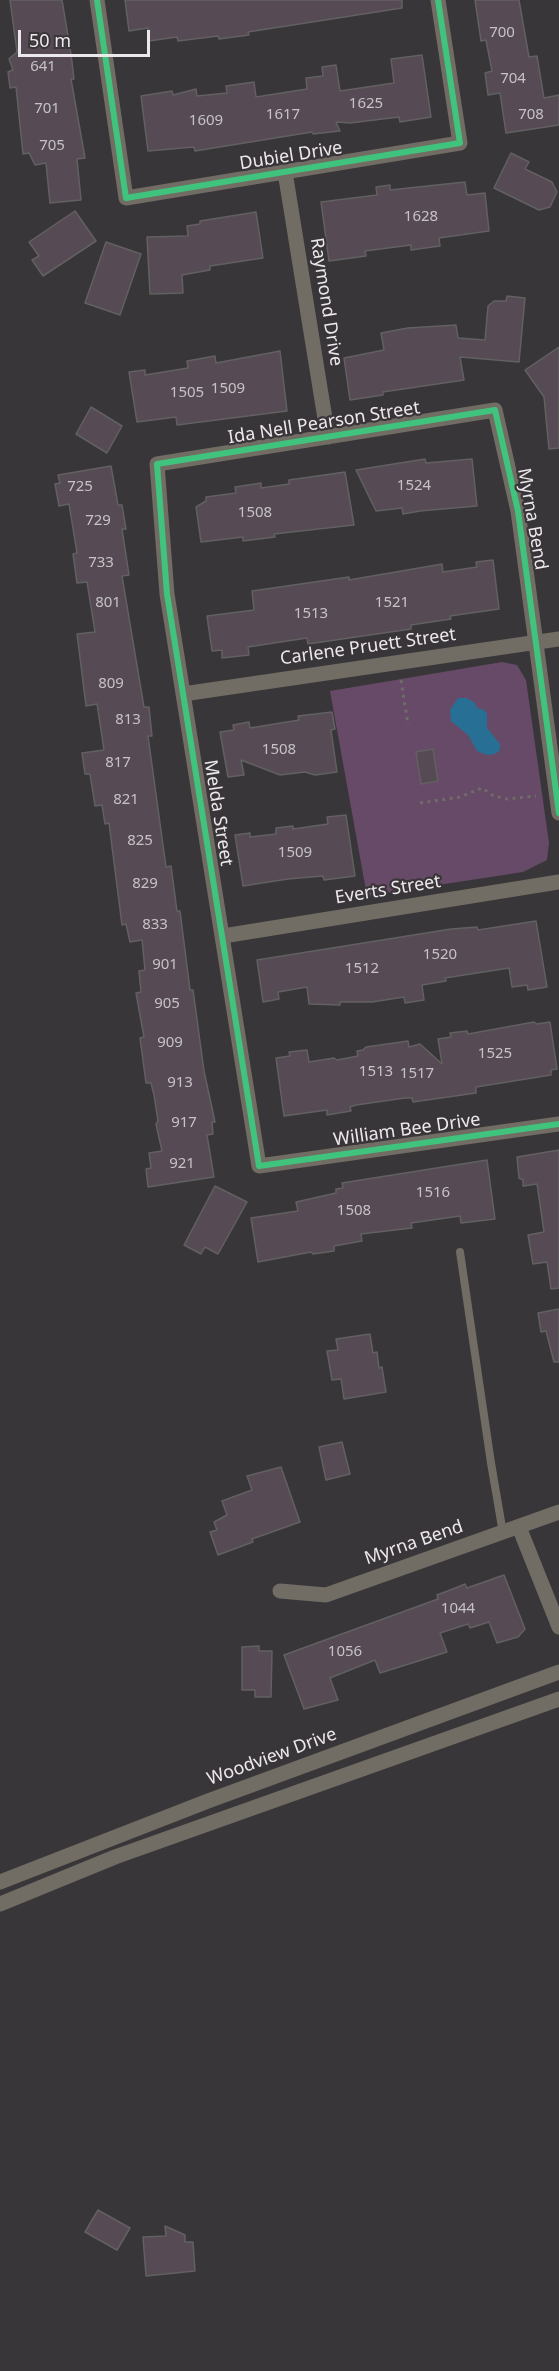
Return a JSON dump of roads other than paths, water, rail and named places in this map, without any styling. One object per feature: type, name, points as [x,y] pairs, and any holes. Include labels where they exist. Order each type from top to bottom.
[{"type":"street","name":"Dubiel Drive","points":[[97,0],[126,198],[460,143],[438,0]]},
{"type":"street","name":"Raymond Drive","points":[[285,172],[328,437]]},
{"type":"street","name":"Ida Nell Pearson Street","points":[[157,464],[495,410]]},
{"type":"street","name":"Myrna Bend","points":[[495,410],[518,511],[559,813]]},
{"type":"street","name":"Melda Street","points":[[157,464],[167,594],[259,1166]]},
{"type":"street","name":"Carlene Pruett Street","points":[[183,694],[559,639]]},
{"type":"street","name":"Everts Street","points":[[223,936],[559,882]]},
{"type":"street","name":"William Bee Drive","points":[[259,1166],[559,1124]]},
{"type":"street","name":"Myrna Bend","points":[[280,1591],[326,1595],[559,1512]]},
{"type":"street","points":[[519,1527],[559,1627]]},
{"type":"street","name":"Woodview Drive","points":[[0,1882],[208,1801],[559,1672]]},
{"type":"street","points":[[0,1904],[115,1857],[559,1699]]},
{"type":"lane","points":[[460,1252],[490,1463],[503,1533]]},
{"type":"lane","points":[[208,1801],[213,1822]]},
{"type":"water","points":[[458,698],[467,698],[487,714],[487,728],[500,744],[500,750],[495,754],[487,755],[477,751],[468,735],[451,721],[450,710]]}]
